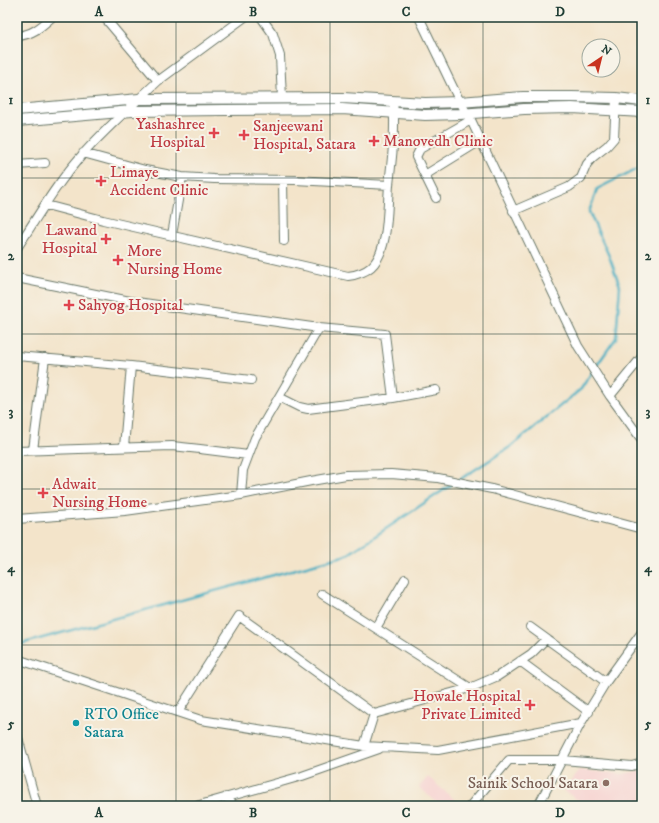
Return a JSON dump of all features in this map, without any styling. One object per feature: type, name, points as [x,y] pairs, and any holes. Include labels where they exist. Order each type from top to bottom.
[{"type":"street","points":[[17,36],[31,33],[40,28],[52,17]]},
{"type":"street","points":[[104,17],[158,81]]},
{"type":"street","points":[[17,248],[61,181],[83,153],[158,81],[245,17]]},
{"type":"street","points":[[262,17],[273,34],[280,56],[282,98]]},
{"type":"street","points":[[419,17],[460,102],[469,117],[578,346],[610,396],[642,440]]},
{"type":"street","points":[[17,110],[139,99],[343,98],[425,103],[523,97],[572,96],[642,101]]},
{"type":"street","points":[[225,98],[225,110]]},
{"type":"street","points":[[513,211],[569,187],[581,178],[587,164],[614,138],[616,98]]},
{"type":"street","points":[[46,204],[103,220],[282,262],[348,276],[359,274],[371,267],[380,254],[385,236],[393,146],[393,101]]},
{"type":"street","points":[[17,121],[124,112],[225,110],[342,109],[469,117],[540,108],[572,108],[642,112]]},
{"type":"street","points":[[436,198],[417,160],[417,153],[420,149],[469,117]]},
{"type":"street","points":[[425,174],[480,140]]},
{"type":"street","points":[[83,153],[145,170],[182,177],[283,180],[389,186]]},
{"type":"street","points":[[17,165],[46,163]]},
{"type":"street","points":[[172,236],[182,177]]},
{"type":"street","points":[[283,180],[284,241]]},
{"type":"street","points":[[17,278],[130,301],[320,328],[385,334],[393,398]]},
{"type":"street","points":[[241,495],[243,470],[255,438],[320,328]]},
{"type":"street","points":[[17,356],[131,366],[251,380]]},
{"type":"street","points":[[610,396],[642,357]]},
{"type":"street","points":[[33,450],[45,358]]},
{"type":"street","points":[[124,447],[131,366]]},
{"type":"street","points":[[279,397],[299,407],[308,409],[393,398],[436,390]]},
{"type":"street","points":[[17,451],[172,446],[248,456]]},
{"type":"street","points":[[17,519],[125,511],[241,495],[346,475],[391,474],[438,478],[492,489],[642,528]]},
{"type":"street","points":[[376,628],[405,579]]},
{"type":"street","points":[[322,594],[470,688]]},
{"type":"street","points":[[178,712],[239,616],[374,714]]},
{"type":"street","points":[[530,627],[606,682]]},
{"type":"street","points":[[538,806],[581,723],[606,682],[642,632]]},
{"type":"street","points":[[374,714],[470,688],[498,676],[531,654],[546,638]]},
{"type":"street","points":[[17,659],[201,720],[364,746],[438,750],[581,723]]},
{"type":"street","points":[[520,661],[589,712]]},
{"type":"street","points":[[364,746],[374,714]]},
{"type":"street","points":[[17,734],[37,806]]},
{"type":"street","points":[[196,806],[302,776],[383,747]]},
{"type":"street","points":[[470,806],[508,760],[563,760],[632,766],[642,763]]},
{"type":"street","points":[[226,797],[234,806]]},
{"type":"shaded area","name":"Sainik School Satara","points":[[579,770],[623,774],[642,770],[642,806],[587,806],[564,791]]},
{"type":"shaded area","points":[[428,777],[461,805],[441,806],[419,787]]},
{"type":"waterway","points":[[595,368],[616,338],[620,286],[609,256],[589,212],[597,189],[642,166]]},
{"type":"waterway","points":[[459,480],[510,447],[581,389],[592,372]]},
{"type":"waterway","points":[[17,645],[347,555],[454,483]]},
{"type":"place","name":"Yashashree Hospital","points":[[214,133]]},
{"type":"place","name":"Sanjeewani Hospital, Satara","points":[[244,135]]},
{"type":"place","name":"Manovedh Clinic","points":[[374,141]]},
{"type":"place","name":"Limaye Accident Clinic","points":[[101,181]]},
{"type":"place","name":"Lawand Hospital","points":[[106,239]]},
{"type":"place","name":"More Nursing Home","points":[[118,260]]},
{"type":"place","name":"Sahyog Hospital","points":[[69,305]]},
{"type":"place","name":"Adwait Nursing Home","points":[[43,493]]},
{"type":"place","name":"Howale Hospital Private Limited","points":[[530,705]]},
{"type":"place","name":"RTO Office Satara","points":[[76,723]]},
{"type":"place","name":"Sainik School Satara","points":[[606,783]]}]
